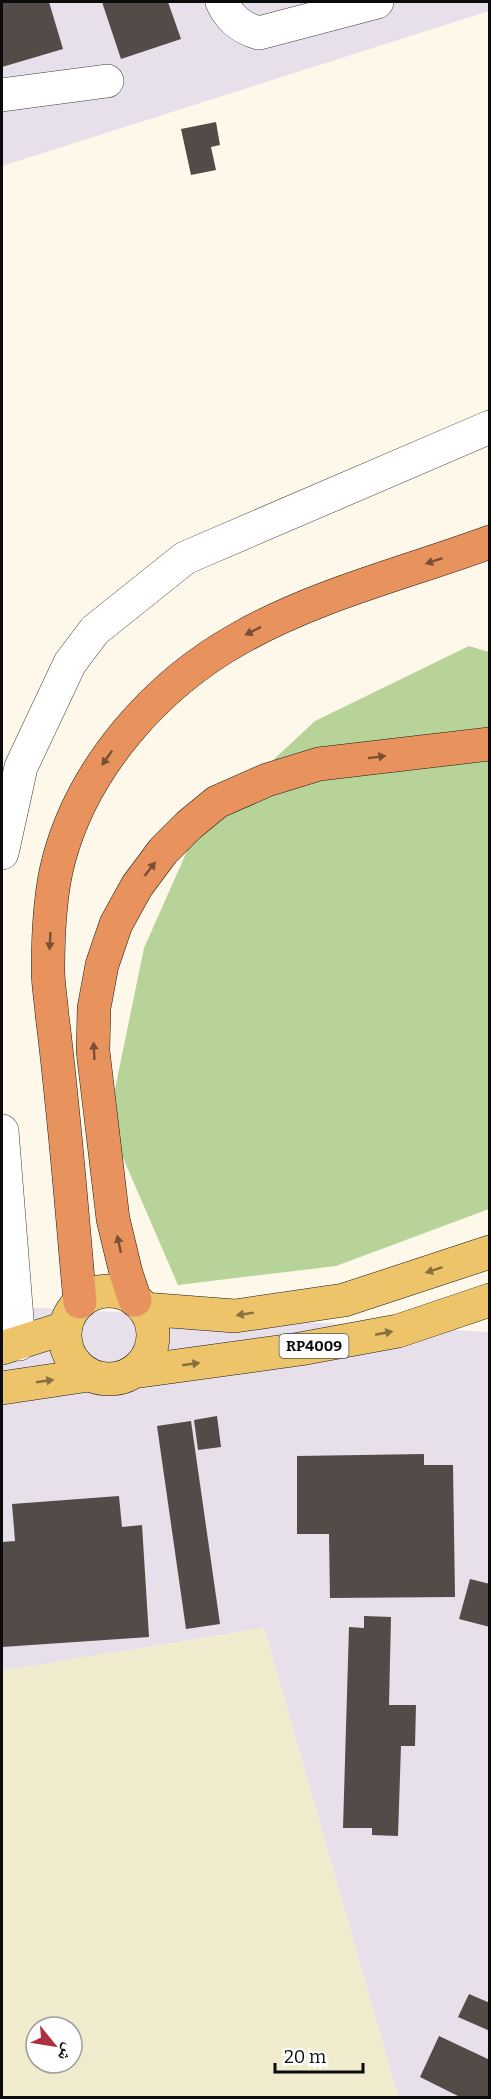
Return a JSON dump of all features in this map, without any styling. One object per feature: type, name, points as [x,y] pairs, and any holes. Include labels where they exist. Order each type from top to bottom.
[{"type":"highway","points":[[72,1315],[68,1163],[48,971],[51,909],[59,859],[80,805],[104,760],[136,720],[183,676],[238,638],[288,613],[340,592],[489,542]]},
{"type":"highway","points":[[140,1304],[126,1274],[113,1219],[93,1051],[94,1008],[102,965],[116,924],[137,886],[164,851],[189,825],[217,802],[267,780],[319,764],[489,744]]},
{"type":"main road","points":[[10,1346],[72,1315],[93,1294],[107,1291],[122,1293],[140,1304],[235,1316],[344,1299],[489,1252]]},
{"type":"main road","name":"RP4009","points":[[2,1388],[89,1375],[111,1380],[133,1372],[300,1349],[398,1331],[489,1300]]},
{"type":"main road","points":[[133,1372],[144,1362],[151,1350],[153,1336],[151,1322],[140,1304]]},
{"type":"main road","points":[[72,1315],[65,1342],[69,1356],[77,1367],[89,1375]]},
{"type":"lane","points":[[222,2],[227,12],[243,28],[259,33],[377,2]]},
{"type":"lane","points":[[2,95],[107,81]]},
{"type":"lane","points":[[2,853],[21,767],[70,663],[95,630],[185,558],[489,427]]},
{"type":"lane","points":[[2,1131],[10,1346]]},
{"type":"shaded area","points":[[2,2],[489,2],[489,11],[2,166]]},
{"type":"shaded area","points":[[2,1306],[489,1332],[489,2097],[398,2097],[264,1628],[2,1671]]},
{"type":"shaded area","points":[[264,1628],[398,2097],[2,2097],[2,1671]]},
{"type":"green space","points":[[469,646],[489,652],[489,1209],[336,1266],[178,1285],[108,1123],[144,948],[195,833],[315,721]]},
{"type":"building","points":[[2,2],[49,2],[63,49],[2,67]]},
{"type":"building","points":[[102,2],[168,2],[181,39],[121,59]]},
{"type":"building","points":[[216,122],[220,145],[211,147],[216,170],[191,175],[181,129]]},
{"type":"building","points":[[217,1416],[221,1447],[198,1450],[194,1420]]},
{"type":"building","points":[[191,1421],[220,1624],[186,1629],[157,1426]]},
{"type":"building","points":[[424,1454],[424,1465],[453,1465],[455,1597],[330,1598],[329,1534],[297,1534],[297,1456]]},
{"type":"building","points":[[119,1496],[122,1527],[142,1525],[149,1637],[2,1647],[2,1542],[15,1541],[12,1504]]},
{"type":"building","points":[[470,1579],[490,1584],[490,1627],[459,1619]]},
{"type":"building","points":[[364,1616],[391,1617],[389,1705],[416,1705],[415,1746],[401,1746],[398,1836],[372,1835],[372,1828],[343,1828],[349,1627],[364,1628]]},
{"type":"building","points":[[469,1994],[490,2003],[490,2031],[458,2017]]},
{"type":"building","points":[[439,2036],[490,2060],[490,2098],[462,2098],[420,2077]]}]
